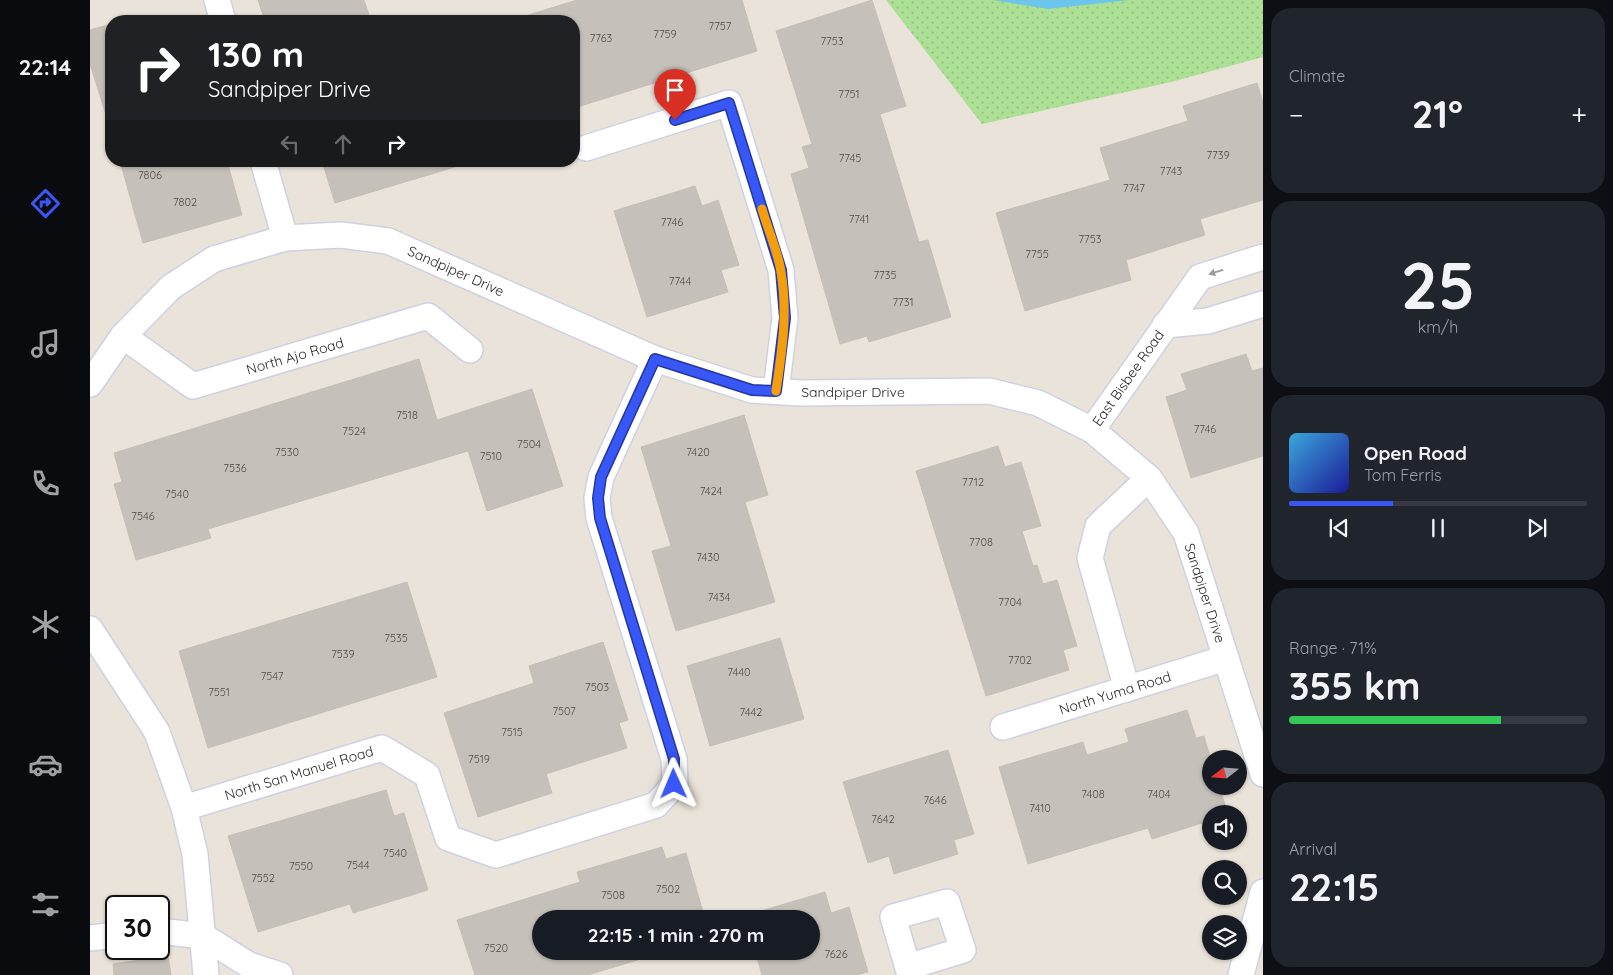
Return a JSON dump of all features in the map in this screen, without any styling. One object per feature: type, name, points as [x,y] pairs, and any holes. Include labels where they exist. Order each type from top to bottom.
[{"type":"street","points":[[217,0],[221,15]]},
{"type":"street","points":[[586,148],[729,103],[781,270],[785,318],[776,391]]},
{"type":"street","points":[[265,167],[285,238]]},
{"type":"street","name":"Sandpiper Drive","points":[[90,384],[123,336],[171,287],[214,259],[285,238],[340,235],[388,241],[655,359],[752,390],[800,393],[989,391],[1038,403],[1092,430],[1148,478],[1186,533],[1263,774]]},
{"type":"street","name":"East Bisbee Road","points":[[1092,430],[1200,277],[1263,257]]},
{"type":"street","name":"East Bisbee Road","points":[[1165,325],[1208,321],[1263,304]]},
{"type":"street","name":"North Ajo Road","points":[[123,336],[193,386],[428,316],[470,350]]},
{"type":"street","name":"North San Manuel Road","points":[[184,808],[382,748],[427,775],[448,838],[496,855],[656,805],[674,784],[674,759],[600,518],[598,498],[601,477],[655,359]]},
{"type":"street","points":[[1127,689],[1090,558],[1098,526],[1148,478]]},
{"type":"street","points":[[90,629],[157,732],[184,808],[195,854],[206,975]]},
{"type":"street","name":"North Yuma Road","points":[[1003,727],[1226,658]]},
{"type":"street","points":[[1241,975],[1263,892]]},
{"type":"street","points":[[170,932],[203,936],[238,970],[280,975]]},
{"type":"street","points":[[90,938],[105,936]]},
{"type":"green space","points":[[886,0],[1263,0],[1263,57],[1171,82],[982,124]]},
{"type":"water","points":[[993,0],[1129,0],[1048,9]]},
{"type":"building","points":[[258,0],[364,0],[369,15],[263,15]]},
{"type":"building","points":[[577,0],[742,0],[757,51],[580,106],[580,15],[528,15]]},
{"type":"building","points":[[872,0],[906,106],[880,114],[919,242],[928,240],[951,317],[869,342],[867,336],[840,344],[791,174],[809,168],[802,147],[812,144],[776,31]]},
{"type":"building","points":[[105,26],[105,112],[90,64],[90,30]]},
{"type":"building","points":[[1257,83],[1263,102],[1263,200],[1200,219],[1205,235],[1126,260],[1131,280],[1025,311],[996,213],[1110,180],[1100,148],[1188,121],[1183,106]]},
{"type":"building","points":[[122,167],[229,167],[242,215],[143,243]]},
{"type":"building","points":[[324,167],[455,167],[335,203]]},
{"type":"building","points":[[695,186],[702,206],[718,200],[739,265],[721,270],[728,292],[647,317],[614,211]]},
{"type":"building","points":[[1246,354],[1252,371],[1263,368],[1263,456],[1191,478],[1166,397],[1187,390],[1181,374]]},
{"type":"building","points":[[419,359],[437,420],[532,389],[563,486],[487,511],[468,451],[208,529],[211,538],[136,560],[114,484],[122,482],[114,453]]},
{"type":"building","points":[[744,415],[768,495],[745,502],[775,602],[676,631],[652,551],[671,546],[641,447]]},
{"type":"building","points":[[998,446],[1005,467],[1021,462],[1041,526],[1022,531],[1033,566],[1037,565],[1043,584],[1057,580],[1077,646],[1063,650],[1069,670],[986,696],[916,471]]},
{"type":"building","points":[[407,582],[437,677],[208,748],[179,651]]},
{"type":"building","points":[[780,638],[804,719],[710,746],[687,666]]},
{"type":"building","points":[[603,642],[628,720],[619,723],[627,748],[546,774],[552,793],[478,817],[444,713],[534,683],[529,666]]},
{"type":"building","points":[[1187,710],[1196,738],[1204,736],[1208,750],[1202,750],[1202,795],[1222,795],[1225,805],[1202,805],[1202,823],[1152,839],[1148,828],[1028,864],[999,767],[1083,742],[1087,755],[1129,742],[1125,729]]},
{"type":"building","points":[[948,750],[974,834],[954,840],[958,854],[894,874],[889,856],[868,863],[843,782]]},
{"type":"building","points":[[386,790],[394,816],[404,813],[428,890],[353,913],[350,904],[258,932],[228,836]]},
{"type":"building","points":[[662,847],[666,859],[686,853],[702,910],[532,910],[532,960],[637,960],[588,975],[475,975],[457,920],[580,882],[577,872]]},
{"type":"building","points":[[825,892],[831,913],[849,907],[868,972],[856,975],[762,975],[758,960],[820,960],[820,910],[764,910]]},
{"type":"building","points":[[140,960],[169,960],[171,975],[114,975],[113,964]]},
{"type":"slow traffic","points":[[762,209],[781,270],[784,297],[785,318],[776,391]]},
{"type":"route","points":[[674,784],[674,759],[600,518],[598,498],[601,477],[655,359],[752,390],[776,391],[785,318],[781,270],[729,103],[675,120]]}]
